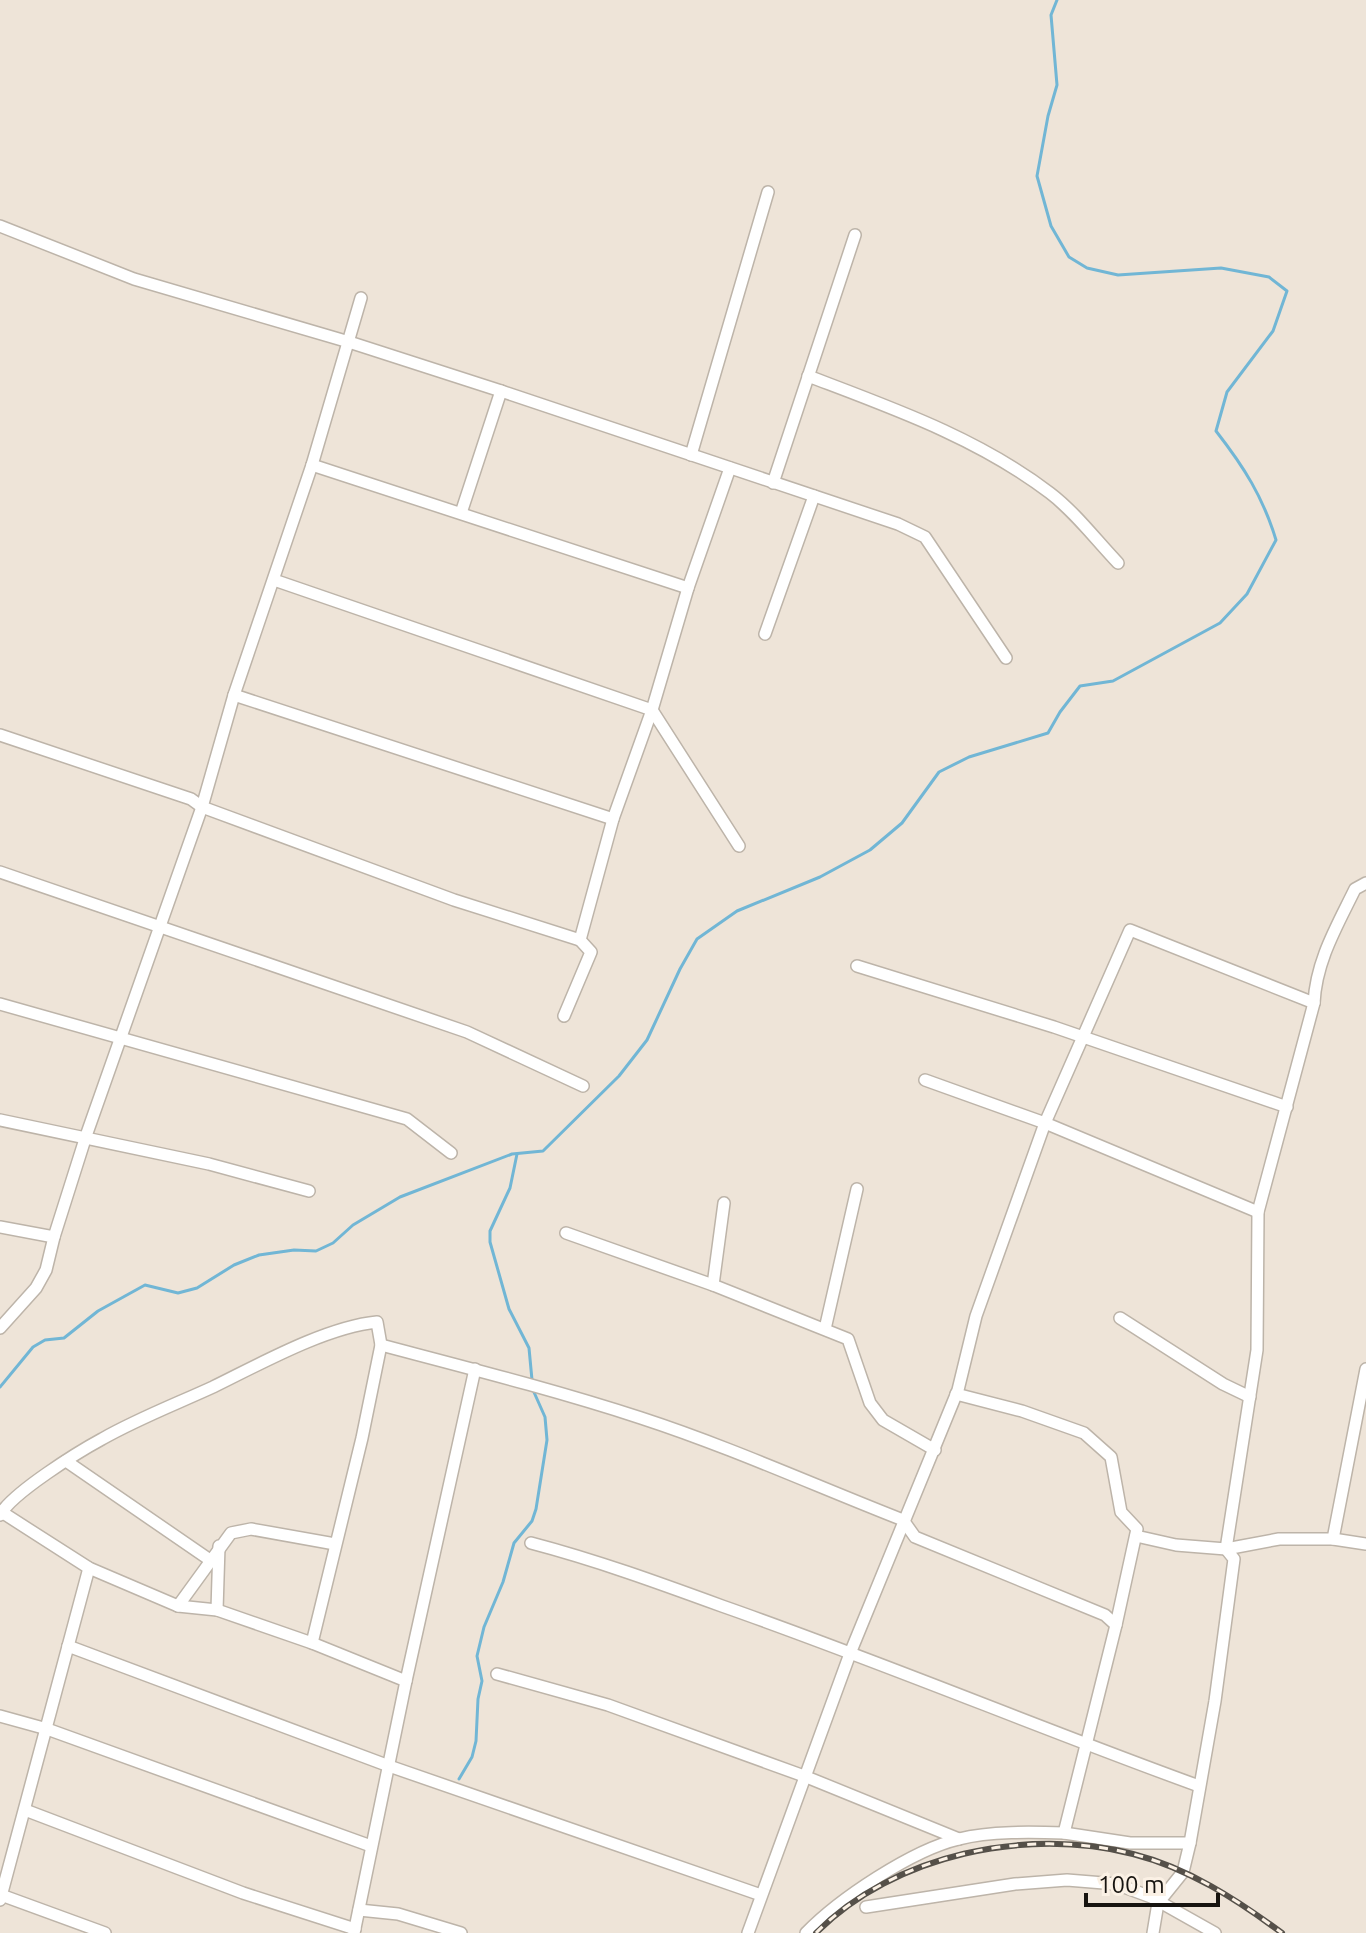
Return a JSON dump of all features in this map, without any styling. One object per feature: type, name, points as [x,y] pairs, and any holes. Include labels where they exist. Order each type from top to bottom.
[{"type":"street","points":[[691,455],[768,192]]},
{"type":"street","points":[[0,226],[134,279],[349,342],[898,524],[925,537],[1006,658]]},
{"type":"street","points":[[773,483],[855,235]]},
{"type":"street","points":[[0,1328],[36,1288],[46,1270],[86,1136],[202,807],[234,695],[312,465],[361,298]]},
{"type":"street","points":[[808,376],[912,415],[987,451],[1052,494],[1118,563]]},
{"type":"street","points":[[461,513],[501,391]]},
{"type":"street","points":[[312,465],[688,588]]},
{"type":"street","points":[[580,940],[613,819],[652,710],[688,588],[730,468]]},
{"type":"street","points":[[765,634],[814,496]]},
{"type":"street","points":[[274,580],[652,710],[739,846]]},
{"type":"street","points":[[234,695],[613,819]]},
{"type":"street","points":[[0,735],[191,799],[202,807],[454,900],[580,940],[591,952],[564,1016]]},
{"type":"street","points":[[0,872],[467,1032],[583,1086]]},
{"type":"street","points":[[1153,1933],[1158,1903],[1183,1872],[1215,1701],[1234,1559],[1226,1549],[1257,1350],[1258,1212],[1314,1003],[1321,960],[1355,889],[1366,883]]},
{"type":"street","points":[[748,1933],[851,1651],[956,1394],[976,1316],[1045,1123],[1130,930],[1314,1003]]},
{"type":"street","points":[[857,966],[1084,1037],[1287,1107]]},
{"type":"street","points":[[0,1004],[407,1119],[451,1153]]},
{"type":"street","points":[[925,1080],[1045,1123],[1258,1212]]},
{"type":"street","points":[[0,1120],[209,1164],[309,1191]]},
{"type":"street","points":[[825,1329],[857,1189]]},
{"type":"street","points":[[713,1285],[724,1203]]},
{"type":"street","points":[[0,1227],[54,1237]]},
{"type":"street","points":[[566,1233],[713,1285],[848,1339],[870,1403],[883,1420],[935,1450]]},
{"type":"street","points":[[1120,1318],[1223,1384],[1250,1397]]},
{"type":"street","points":[[312,1643],[362,1438],[381,1345],[377,1322],[358,1324],[288,1352],[104,1438],[66,1461],[0,1513],[89,1568],[178,1606],[217,1610],[312,1643],[406,1681]]},
{"type":"street","points":[[381,1345],[475,1369],[643,1419],[903,1520],[915,1537],[1105,1615],[1116,1625]]},
{"type":"street","points":[[25,1810],[243,1893],[355,1931],[475,1369]]},
{"type":"street","points":[[1333,1539],[1361,1428],[1366,1369]]},
{"type":"street","points":[[956,1394],[1022,1411],[1084,1433],[1111,1457],[1121,1512],[1137,1529],[1064,1833]]},
{"type":"street","points":[[66,1461],[210,1560]]},
{"type":"street","points":[[178,1606],[231,1533],[251,1529],[335,1544]]},
{"type":"street","points":[[1136,1536],[1176,1545],[1226,1549],[1279,1539],[1333,1539],[1366,1544]]},
{"type":"street","points":[[531,1543],[585,1557],[851,1651],[1086,1745],[1199,1786]]},
{"type":"street","points":[[217,1610],[219,1546]]},
{"type":"street","points":[[89,1568],[1,1898],[105,1933]]},
{"type":"street","points":[[68,1646],[389,1766],[761,1895]]},
{"type":"street","points":[[497,1674],[608,1705],[804,1776],[959,1839]]},
{"type":"street","points":[[0,1716],[47,1729],[371,1846]]},
{"type":"street","points":[[806,1933],[828,1911],[893,1870],[959,1839],[1032,1832],[1064,1833],[1130,1843],[1190,1843]]},
{"type":"street","points":[[866,1907],[1015,1884],[1067,1880],[1116,1884],[1151,1897],[1215,1933]]},
{"type":"street","points":[[359,1910],[398,1914],[461,1933]]},
{"type":"waterway","points":[[0,1387],[33,1347],[45,1340],[64,1338],[98,1311],[145,1285],[178,1293],[197,1288],[234,1265],[259,1255],[294,1250],[316,1251],[333,1243],[353,1225],[400,1197],[512,1154],[543,1151],[619,1076],[647,1040],[697,939],[737,911],[820,877],[870,850],[902,823],[939,772],[969,757],[1048,733],[1080,686],[1113,681],[1220,623],[1247,594],[1276,540],[1252,483],[1216,431],[1227,392],[1273,331],[1287,291],[1269,277],[1221,268],[1118,275],[1087,268],[1069,257],[1051,226],[1037,176],[1057,85],[1051,15],[1057,0]]},
{"type":"waterway","points":[[517,1154],[510,1188],[490,1231],[490,1242],[509,1309],[529,1348],[532,1380]]},
{"type":"waterway","points":[[459,1779],[472,1757],[476,1741],[482,1681],[477,1656],[484,1627],[503,1582],[514,1543],[532,1521],[536,1509],[547,1440],[545,1417],[533,1390]]},
{"type":"railway","points":[[816,1933],[848,1906],[884,1884],[923,1866],[1007,1846],[1050,1844],[1092,1846],[1133,1854],[1173,1867],[1229,1897],[1282,1933]]}]
